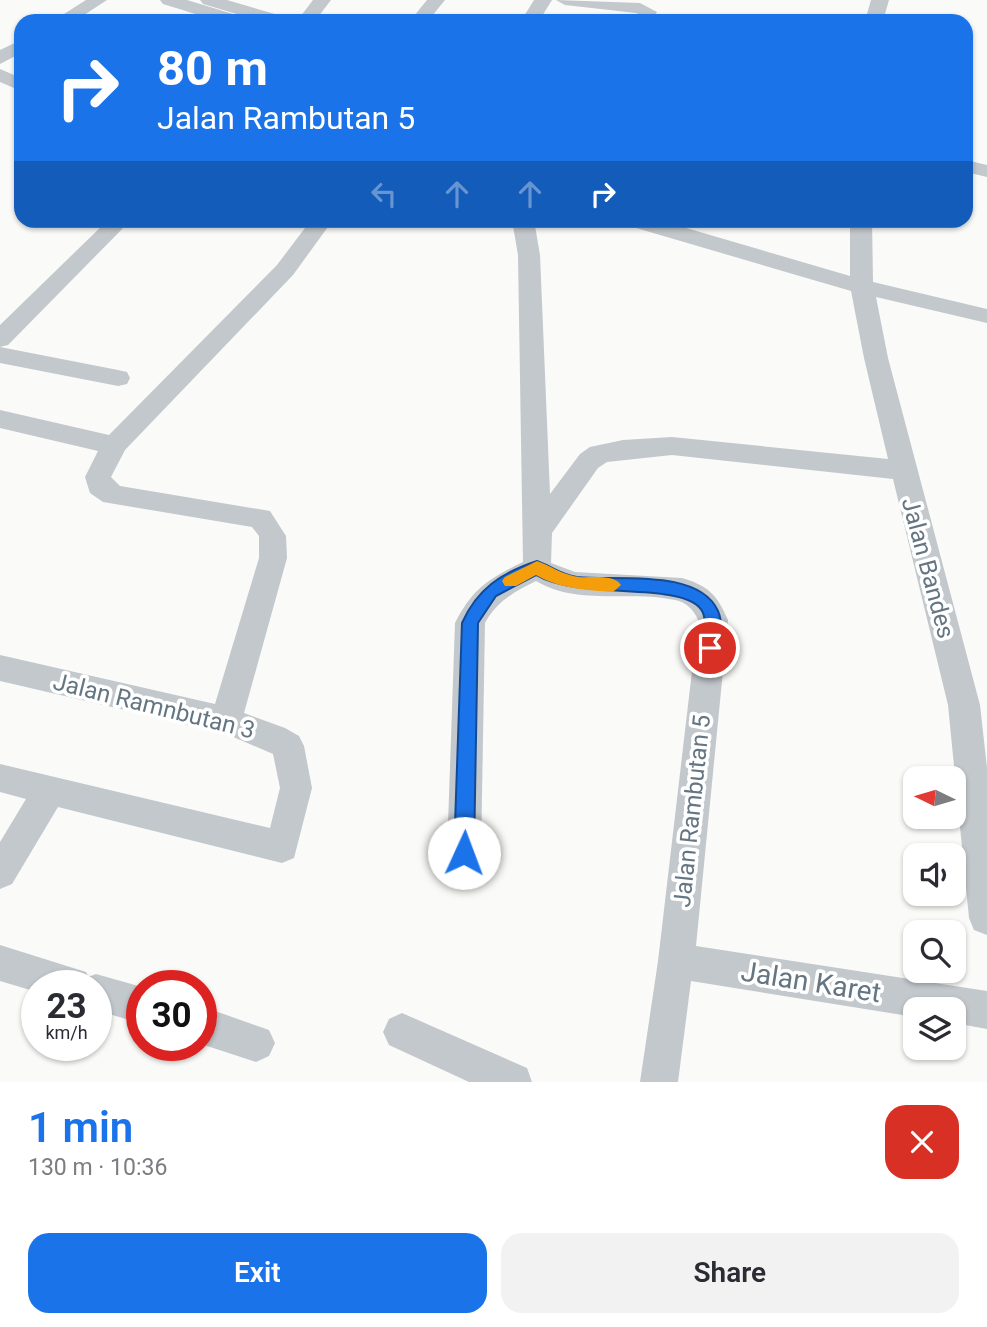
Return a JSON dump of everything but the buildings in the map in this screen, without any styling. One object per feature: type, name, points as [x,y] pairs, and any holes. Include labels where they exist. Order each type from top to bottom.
[{"type":"street","points":[[74,14],[98,0]]},
{"type":"street","points":[[169,0],[248,14]]},
{"type":"street","points":[[311,14],[322,0]]},
{"type":"street","points":[[425,14],[436,0]]},
{"type":"street","points":[[565,0],[640,8],[648,12],[647,14]]},
{"type":"street","points":[[203,4],[223,14]]},
{"type":"street","points":[[0,339],[113,228]]},
{"type":"street","points":[[226,720],[273,558],[275,540],[272,534],[260,518],[113,495],[100,486],[98,477],[114,445],[285,270],[317,228]]},
{"type":"street","points":[[464,853],[470,623],[490,592],[537,568],[529,256],[524,228]]},
{"type":"street","points":[[661,228],[863,288],[987,316]]},
{"type":"street","name":"Jalan Bandes","points":[[861,228],[863,288],[876,358],[902,470],[964,705],[987,918]]},
{"type":"street","points":[[0,355],[118,378]]},
{"type":"street","points":[[0,419],[114,445]]},
{"type":"street","points":[[538,531],[589,461],[598,454],[623,449],[672,446],[902,470]]},
{"type":"street","name":"Jalan Rambutan 5","points":[[537,568],[551,576],[575,583],[682,589],[706,603],[713,620],[676,961],[659,1082]]},
{"type":"street","name":"Jalan Ramnbutan 3","points":[[0,668],[226,720],[274,738],[288,747],[296,788],[282,847],[49,791]]},
{"type":"street","points":[[0,778],[49,791],[0,873]]},
{"type":"street","name":"Jalan Karet","points":[[676,961],[987,1010]]},
{"type":"street","points":[[0,963],[23,970]]},
{"type":"street","points":[[217,1030],[256,1043]]},
{"type":"street","points":[[402,1032],[513,1082]]},
{"type":"slow traffic","points":[[511,581],[537,568],[551,576],[575,583],[613,585]]},
{"type":"route","points":[[464,853],[470,623],[490,592],[537,568],[551,576],[575,583],[682,589],[697,595],[706,603],[713,620],[710,648]]}]
